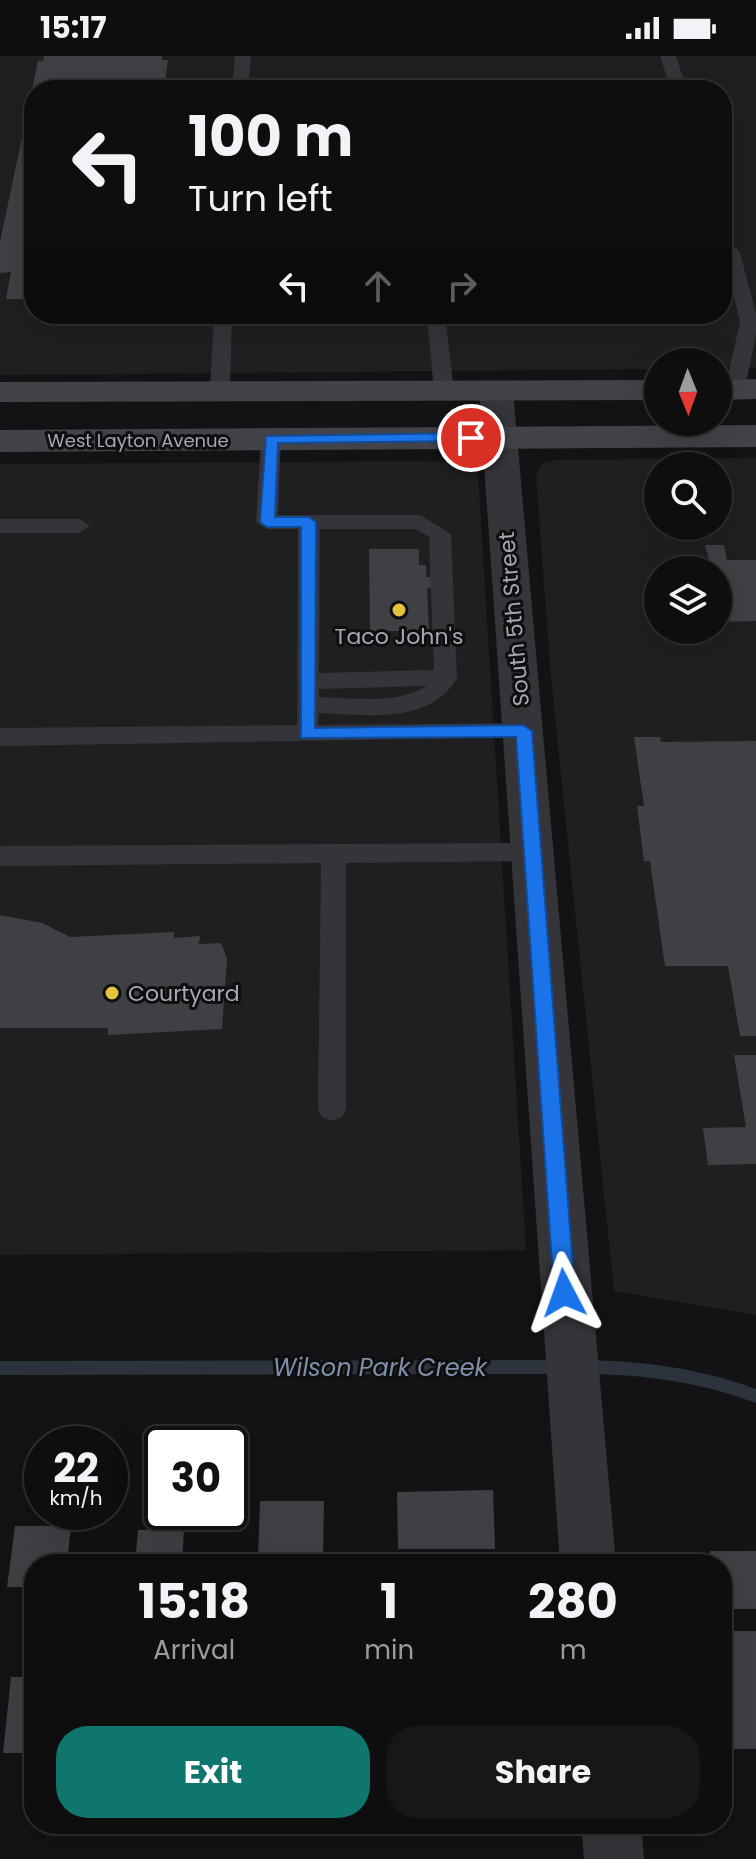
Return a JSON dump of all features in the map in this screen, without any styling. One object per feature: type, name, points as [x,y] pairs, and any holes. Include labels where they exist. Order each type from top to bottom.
[{"type":"main road","points":[[0,392],[644,390]]},
{"type":"main road","name":"West Layton Avenue","points":[[0,441],[756,436]]},
{"type":"street","name":"South 5th Street","points":[[496,391],[564,1293],[587,1554]]},
{"type":"street","points":[[612,1834],[614,1859]]},
{"type":"lane","points":[[241,80],[243,56]]},
{"type":"lane","points":[[668,56],[676,80]]},
{"type":"lane","points":[[732,257],[749,322],[736,389]]},
{"type":"lane","points":[[220,391],[223,324]]},
{"type":"lane","points":[[437,324],[444,392]]},
{"type":"lane","points":[[271,439],[267,522],[420,522],[440,534],[446,678],[441,692],[429,700],[411,704],[307,705]]},
{"type":"lane","points":[[306,734],[309,522]]},
{"type":"lane","points":[[0,526],[79,526]]},
{"type":"lane","points":[[307,681],[446,678]]},
{"type":"lane","points":[[0,737],[523,731]]},
{"type":"lane","points":[[0,856],[532,852]]},
{"type":"lane","points":[[332,1109],[334,854]]},
{"type":"shaded area","points":[[0,56],[756,56],[756,368],[732,368],[732,348],[644,348],[644,369],[0,375]]},
{"type":"shaded area","points":[[732,458],[756,458],[756,1315],[614,1291],[551,678],[536,476],[541,464],[557,460],[644,459],[644,540],[732,540]]},
{"type":"shaded area","points":[[454,461],[472,466],[478,474],[526,1250],[0,1255],[0,464]]},
{"type":"building","points":[[44,56],[162,56],[162,60],[168,60],[165,80],[34,80],[38,61],[43,61]]},
{"type":"building","points":[[24,128],[24,299],[6,299],[11,272],[0,273],[0,242]]},
{"type":"building","points":[[705,545],[724,545],[726,556],[708,556]]},
{"type":"building","name":"Taco John's","points":[[369,549],[419,549],[419,565],[426,565],[426,577],[433,577],[434,588],[427,588],[429,631],[370,631]]},
{"type":"building","points":[[732,560],[756,560],[756,621],[732,622]]},
{"type":"building","points":[[634,737],[660,737],[661,742],[756,741],[756,1036],[740,1036],[728,966],[665,966],[650,861],[644,861],[637,806],[644,806]]},
{"type":"building","name":"Courtyard","points":[[0,915],[42,923],[70,937],[174,932],[174,938],[200,936],[199,944],[221,943],[227,958],[222,1029],[108,1035],[108,1028],[0,1028]]},
{"type":"building","points":[[734,1055],[756,1055],[756,1164],[708,1165],[703,1128],[746,1127]]},
{"type":"building","points":[[493,1490],[495,1549],[398,1549],[397,1492]]},
{"type":"building","points":[[260,1501],[324,1501],[323,1554],[258,1554]]},
{"type":"building","points":[[15,1526],[24,1526],[24,1530],[71,1530],[68,1554],[24,1554],[24,1587],[7,1587]]},
{"type":"building","points":[[138,1530],[184,1530],[183,1554],[136,1554]]},
{"type":"building","points":[[710,1551],[756,1551],[756,1609],[732,1609],[732,1554],[710,1554]]},
{"type":"building","points":[[732,1631],[756,1631],[756,1749],[732,1749]]},
{"type":"building","points":[[11,1677],[24,1677],[24,1753],[3,1753]]},
{"type":"waterway","name":"Wilson Park Creek","points":[[0,1368],[561,1367]]},
{"type":"waterway","name":"Wilson Park Creek","points":[[583,1367],[671,1373],[714,1382],[756,1396]]},
{"type":"place","name":"Taco John's","points":[[399,610]]},
{"type":"place","name":"Courtyard","points":[[112,993]]},
{"type":"route","points":[[471,438],[271,439],[267,522],[309,522],[306,734],[523,731],[564,1293]]}]
